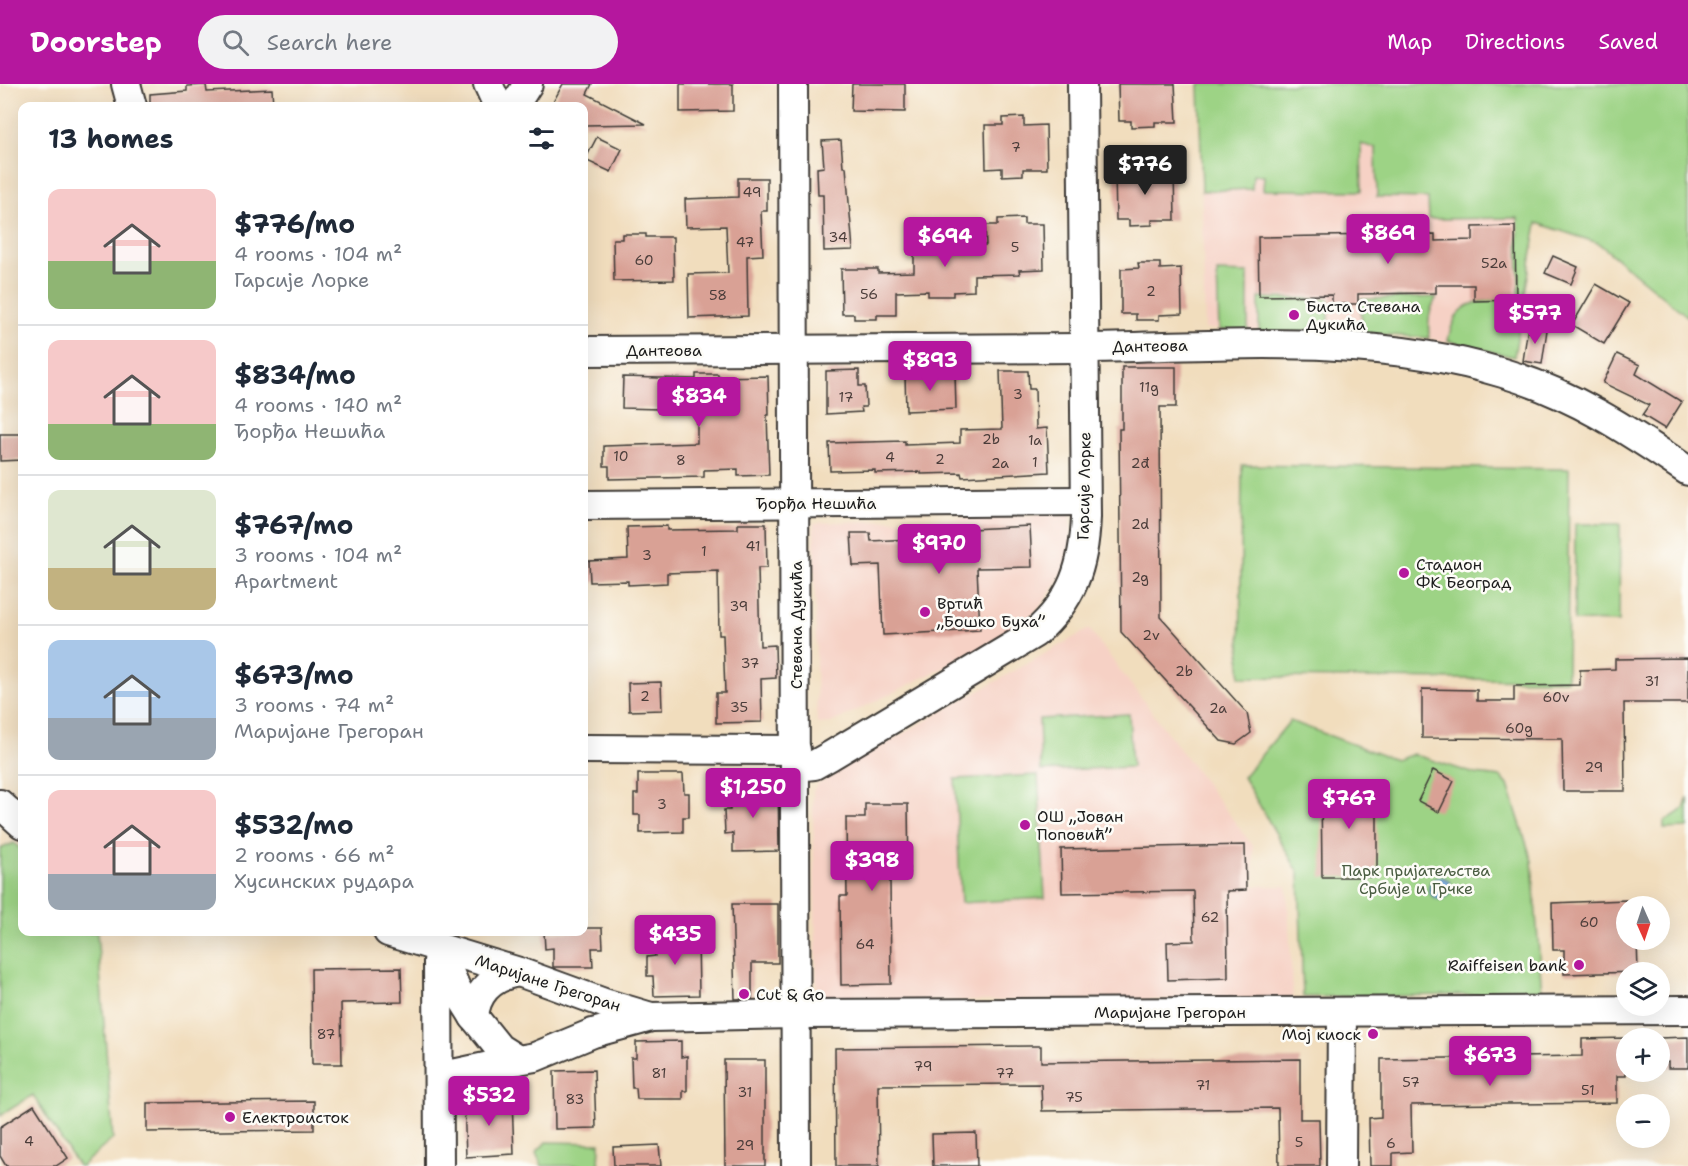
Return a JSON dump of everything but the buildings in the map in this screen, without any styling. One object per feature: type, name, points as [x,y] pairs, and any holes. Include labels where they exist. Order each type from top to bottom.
[{"type":"street","points":[[126,84],[131,102]]},
{"type":"street","points":[[488,84],[496,102]]},
{"type":"street","points":[[517,102],[528,84]]},
{"type":"street","name":"Стевана Дукића","points":[[794,84],[796,1166]]},
{"type":"street","name":"Гарсије Лорке","points":[[588,749],[796,759],[814,765],[1035,633],[1053,618],[1070,593],[1080,567],[1085,532],[1082,84]]},
{"type":"street","name":"Дантеова","points":[[588,351],[1084,348],[1167,345],[1294,345],[1377,349],[1439,357],[1502,372],[1563,394],[1624,428],[1688,471]]},
{"type":"street","name":"Ђорђа Нешића","points":[[588,505],[1085,501]]},
{"type":"street","points":[[0,804],[18,820]]},
{"type":"street","name":"Маријане Грегоран","points":[[417,936],[438,939],[566,990],[651,1017]]},
{"type":"street","points":[[438,939],[447,996],[439,1077],[439,1166]]},
{"type":"street","points":[[447,996],[469,979],[482,975],[519,972]]},
{"type":"street","points":[[474,1017],[479,996],[488,985],[499,977],[519,972]]},
{"type":"street","points":[[566,990],[577,1013],[578,1021],[575,1034],[569,1043]]},
{"type":"street","points":[[447,996],[474,1017],[499,1048],[518,1060]]},
{"type":"street","name":"Маријане Грегоран","points":[[439,1077],[535,1057],[593,1034],[651,1017],[797,1014],[1688,1010]]},
{"type":"street","points":[[1341,1166],[1342,1012]]},
{"type":"shaded area","points":[[1199,84],[1458,84],[1536,223],[1514,357],[1417,336],[1205,329]]},
{"type":"shaded area","name":"Вртић „Бошко Буха”","points":[[1071,514],[1068,564],[1042,605],[1028,619],[980,650],[831,723],[817,724],[814,523]]},
{"type":"shaded area","name":"ОШ „Јован Поповић”","points":[[1089,629],[1253,846],[1254,886],[1287,886],[1293,999],[817,1002],[813,791],[817,785],[847,765]]},
{"type":"green space","points":[[1199,84],[1688,84],[1688,317],[1598,243],[1537,223],[1514,357],[1448,341],[1457,315],[1464,308],[1482,301],[1519,300],[1518,218],[1429,219],[1428,198],[1377,197],[1376,148],[1361,144],[1362,191],[1263,190],[1264,176],[1253,175],[1252,189],[1202,191]]},
{"type":"green space","points":[[1217,272],[1248,273],[1248,330],[1219,330]]},
{"type":"green space","points":[[1437,297],[1429,317],[1429,338],[1362,333],[1361,299]]},
{"type":"green space","points":[[1259,298],[1329,299],[1329,333],[1259,331]]},
{"type":"green space","name":"Стадион ФК Београд","points":[[1242,465],[1569,469],[1567,680],[1240,677]]},
{"type":"green space","points":[[1575,524],[1620,524],[1619,622],[1574,621]]},
{"type":"green space","points":[[1129,714],[1132,767],[1041,771],[1039,719]]},
{"type":"green space","name":"Парк пријатељства Србије и Грчке","points":[[1290,721],[1395,760],[1413,754],[1475,774],[1501,777],[1508,785],[1532,861],[1542,994],[1303,997],[1299,873],[1243,777]]},
{"type":"green space","points":[[1038,775],[1045,898],[961,903],[955,779]]},
{"type":"green space","points":[[1688,797],[1688,828],[1664,829],[1664,822],[1684,809]]},
{"type":"green space","points":[[14,843],[18,846],[18,936],[97,936],[113,1139],[81,1166],[78,1166],[33,1095],[0,1116],[0,849]]},
{"type":"green space","points":[[546,1142],[600,1143],[599,1166],[542,1166],[536,1153]]},
{"type":"water","points":[[1440,877],[1448,880],[1451,888],[1448,896],[1440,899],[1432,896],[1429,888],[1432,880]]},
{"type":"place","name":"Биста Стевана Дукића","points":[[1294,315]]},
{"type":"place","name":"Стадион ФК Београд","points":[[1404,573]]},
{"type":"place","name":"Вртић „Бошко Буха”","points":[[925,612]]},
{"type":"place","name":"ОШ „Јован Поповић”","points":[[1025,825]]},
{"type":"place","name":"Raiffeisen bank","points":[[1579,965]]},
{"type":"place","name":"Cut & Go","points":[[744,994]]},
{"type":"place","name":"Мој киоск","points":[[1373,1034]]},
{"type":"place","name":"Електроисток","points":[[230,1117]]}]
